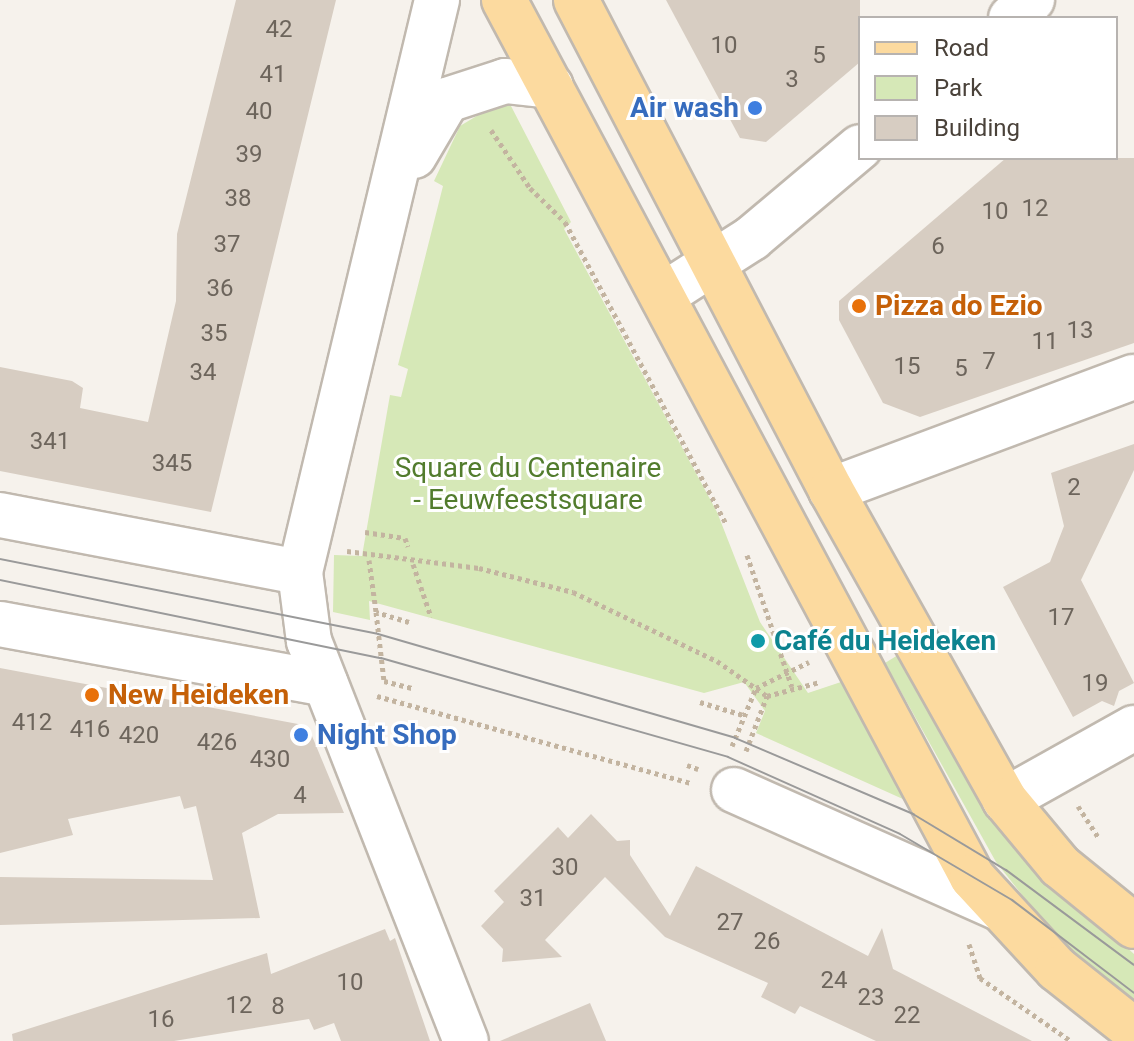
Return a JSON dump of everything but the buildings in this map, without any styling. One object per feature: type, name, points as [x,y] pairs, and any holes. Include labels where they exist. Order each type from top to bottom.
[{"type":"main road","points":[[504,0],[949,835],[997,907],[1057,969],[1134,1030]]},
{"type":"main road","points":[[576,0],[831,490],[1023,790],[1060,866],[1134,926]]},
{"type":"street","points":[[437,0],[302,561],[309,641],[466,1041]]},
{"type":"street","points":[[1013,16],[1032,0]]},
{"type":"street","points":[[391,196],[447,100],[505,81],[551,86]]},
{"type":"street","points":[[663,295],[714,262],[858,149]]},
{"type":"street","points":[[831,490],[1134,377]]},
{"type":"street","points":[[0,515],[302,561]]},
{"type":"street","points":[[0,624],[326,684]]},
{"type":"street","points":[[1023,790],[1134,728]]},
{"type":"street","points":[[724,774],[997,907]]},
{"type":"path","points":[[491,130],[530,188],[565,222],[726,523]]},
{"type":"path","points":[[365,532],[405,538],[408,547]]},
{"type":"path","points":[[302,561],[411,556],[573,592],[717,661],[767,696]]},
{"type":"path","points":[[369,560],[384,681],[413,688]]},
{"type":"path","points":[[413,564],[431,617]]},
{"type":"path","points":[[376,612],[409,622]]},
{"type":"path","points":[[326,684],[522,731],[717,793],[743,715],[756,688],[813,660]]},
{"type":"path","points":[[700,702],[743,715]]},
{"type":"path","points":[[687,765],[724,774]]},
{"type":"path","points":[[1023,790],[1065,785],[1104,847]]},
{"type":"path","points":[[980,978],[1071,1041]]},
{"type":"green space","name":"Square du Centenaire - Eeuwfeestsquare","points":[[495,105],[511,106],[571,222],[564,229],[717,512],[760,622],[808,693],[847,680],[914,804],[756,733],[765,711],[744,682],[704,693],[369,601],[370,620],[333,612],[334,555],[362,556],[390,395],[401,397],[408,369],[398,365],[443,186],[434,181],[460,126]]},
{"type":"green space","points":[[898,655],[1008,839],[1134,954],[1134,1004],[1057,939],[996,862],[885,663]]},
{"type":"tram line","points":[[0,559],[378,634],[735,738],[913,814],[1006,870],[1134,965]]},
{"type":"tram line","points":[[0,580],[381,658],[728,757],[900,834],[1012,900],[1134,993]]},
{"type":"place","name":"Air wash","points":[[755,108]]},
{"type":"place","name":"Pizza do Ezio","points":[[859,306]]},
{"type":"place","name":"Café du Heideken","points":[[758,641]]},
{"type":"place","name":"New Heideken","points":[[92,695]]},
{"type":"place","name":"Night Shop","points":[[301,735]]}]
